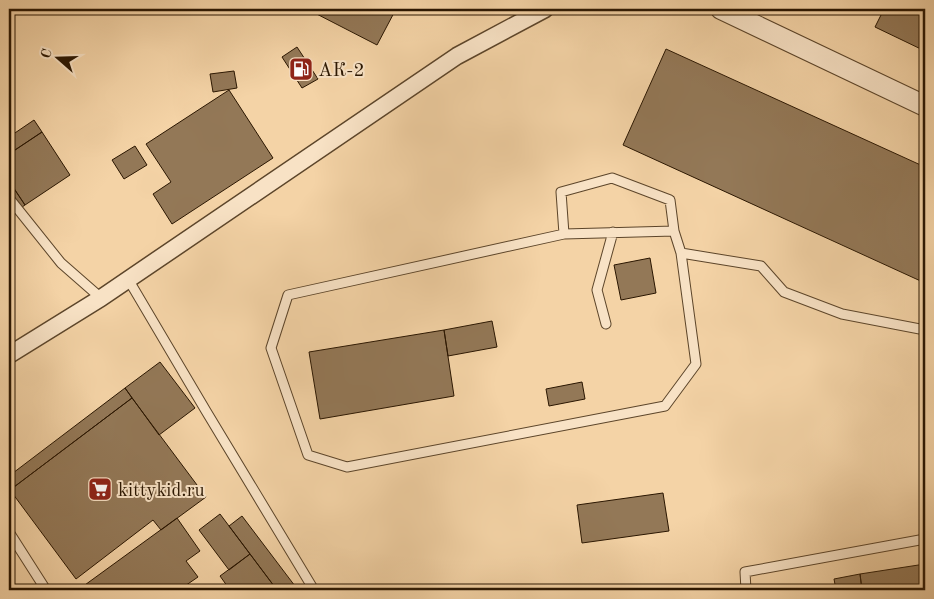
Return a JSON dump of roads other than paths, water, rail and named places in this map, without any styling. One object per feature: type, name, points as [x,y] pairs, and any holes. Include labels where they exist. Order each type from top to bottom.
[{"type":"street","points":[[9,355],[101,298],[456,56],[545,9]]},
{"type":"street","points":[[721,9],[925,106]]},
{"type":"lane","points":[[564,234],[561,192],[612,178],[670,200],[674,231],[681,253],[696,364],[666,406],[347,467],[308,455],[271,348],[288,295],[564,234],[674,231]]},
{"type":"lane","points":[[9,198],[61,263],[101,298]]},
{"type":"lane","points":[[606,324],[597,290],[613,232]]},
{"type":"lane","points":[[681,253],[761,266],[784,292],[842,314],[925,330]]},
{"type":"lane","points":[[128,279],[314,590]]},
{"type":"lane","points":[[9,532],[46,590]]},
{"type":"lane","points":[[746,590],[745,572],[925,539]]},
{"type":"place","name":"АК-2","points":[[301,69]]},
{"type":"place","name":"kittykid.ru","points":[[100,489]]}]
